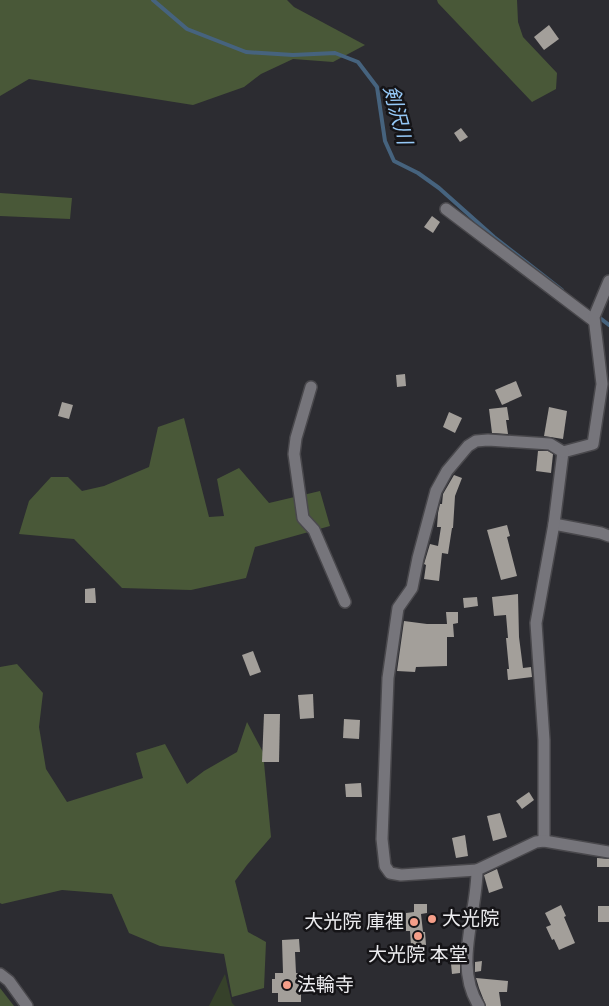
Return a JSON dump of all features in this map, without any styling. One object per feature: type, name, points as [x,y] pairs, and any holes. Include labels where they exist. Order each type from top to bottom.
[{"type":"street","points":[[446,209],[506,249],[595,316]]},
{"type":"street","points":[[609,282],[595,316],[602,384],[593,444],[563,452],[550,444],[476,441],[468,446],[447,472],[436,491],[412,588],[398,608],[388,678],[382,839],[385,866],[390,873],[401,875],[476,870],[536,842],[544,841],[609,852]]},
{"type":"street","points":[[311,387],[296,438],[294,454],[303,518],[314,530],[345,602]]},
{"type":"street","points":[[544,841],[544,740],[536,623],[554,524],[563,452]]},
{"type":"street","points":[[554,524],[609,536]]},
{"type":"street","points":[[476,870],[477,888],[466,954],[470,988],[480,1006]]},
{"type":"street","points":[[0,974],[9,981],[27,1006]]},
{"type":"green space","points":[[0,0],[287,0],[294,7],[365,45],[333,62],[293,59],[261,74],[244,87],[193,105],[29,79],[0,96]]},
{"type":"green space","points":[[437,0],[517,0],[518,22],[523,37],[557,73],[556,89],[532,102]]},
{"type":"green space","points":[[0,193],[72,198],[70,219],[0,216]]},
{"type":"green space","points":[[184,418],[209,517],[224,516],[217,479],[239,468],[269,503],[320,491],[330,526],[255,547],[246,578],[191,590],[122,588],[74,539],[19,534],[29,501],[51,477],[68,477],[82,491],[104,486],[149,467],[158,427]]},
{"type":"green space","points":[[17,664],[43,693],[39,727],[46,769],[67,802],[143,778],[136,753],[165,744],[187,784],[204,771],[237,752],[247,722],[263,752],[271,837],[235,881],[248,932],[266,942],[264,988],[232,997],[224,954],[160,946],[129,933],[112,894],[62,890],[0,903],[0,667]]},
{"type":"green space","points":[[225,974],[232,1003],[235,1006],[209,1006]]},
{"type":"green space","points":[[0,988],[14,1006],[0,1006]]},
{"type":"building","points":[[549,25],[559,39],[544,50],[534,37]]},
{"type":"building","points":[[461,128],[468,137],[460,142],[454,133]]},
{"type":"building","points":[[432,216],[440,222],[433,233],[424,227]]},
{"type":"building","points":[[405,374],[406,386],[397,387],[396,375]]},
{"type":"building","points":[[516,381],[522,396],[502,405],[495,390]]},
{"type":"building","points":[[62,402],[73,405],[69,419],[58,416]]},
{"type":"building","points":[[507,407],[509,420],[506,420],[508,434],[492,433],[489,409]]},
{"type":"building","points":[[549,407],[567,411],[563,439],[544,436]]},
{"type":"building","points":[[449,412],[462,418],[455,433],[443,427]]},
{"type":"building","points":[[538,451],[548,451],[553,454],[551,473],[536,471]]},
{"type":"building","points":[[454,475],[462,478],[455,496],[453,528],[448,554],[442,553],[439,581],[424,579],[426,565],[424,564],[430,544],[438,546],[441,527],[437,527],[440,504],[442,504],[443,494]]},
{"type":"building","points":[[507,525],[510,536],[507,537],[517,576],[501,580],[487,530]]},
{"type":"building","points":[[95,588],[96,603],[85,603],[85,589]]},
{"type":"building","points":[[518,594],[519,637],[523,668],[531,667],[532,677],[508,680],[506,615],[494,616],[492,597]]},
{"type":"building","points":[[477,597],[478,606],[464,608],[463,598]]},
{"type":"building","points":[[446,612],[458,612],[458,623],[453,624],[454,637],[447,637],[447,666],[416,667],[415,672],[397,671],[404,621],[447,624]]},
{"type":"building","points":[[253,651],[261,672],[250,676],[242,655]]},
{"type":"building","points":[[313,694],[314,718],[300,719],[298,695]]},
{"type":"building","points":[[264,714],[280,714],[279,762],[262,762]]},
{"type":"building","points":[[344,719],[360,720],[359,739],[343,738]]},
{"type":"building","points":[[361,783],[362,797],[346,797],[345,784]]},
{"type":"building","points":[[529,792],[534,800],[522,809],[516,801]]},
{"type":"building","points":[[500,813],[507,837],[493,841],[487,816]]},
{"type":"building","points":[[465,835],[468,856],[456,858],[452,838]]},
{"type":"building","points":[[597,858],[609,859],[609,867],[597,867]]},
{"type":"building","points":[[497,869],[503,888],[489,893],[484,875]]},
{"type":"building","name":"大光院 庫裡","points":[[414,904],[427,904],[427,913],[421,914],[426,945],[411,946],[410,931],[406,931],[406,913],[414,912]]},
{"type":"building","points":[[561,905],[575,943],[559,950],[546,927],[551,925],[545,913]]},
{"type":"building","points":[[598,906],[609,906],[609,922],[598,922]]},
{"type":"building","points":[[299,939],[300,952],[295,952],[296,973],[301,973],[301,1002],[278,1002],[278,993],[272,993],[272,979],[275,979],[275,973],[283,973],[282,940]]},
{"type":"building","points":[[482,961],[481,971],[475,972],[475,962]]},
{"type":"building","points":[[460,963],[460,973],[452,974],[451,964]]},
{"type":"building","points":[[476,978],[508,981],[507,992],[499,992],[501,1006],[486,1006]]},
{"type":"waterway","name":"剣沢川","points":[[153,0],[187,29],[246,52],[293,55],[335,53],[358,62],[377,87],[385,141],[394,161],[418,173],[439,188],[494,237],[562,290]]},
{"type":"waterway","name":"剣沢川","points":[[596,315],[609,325]]},
{"type":"place","name":"大光院","points":[[432,919]]},
{"type":"place","name":"大光院 庫裡","points":[[414,922]]},
{"type":"place","name":"大光院 本堂","points":[[418,936]]},
{"type":"place","name":"法輪寺","points":[[287,985]]}]
